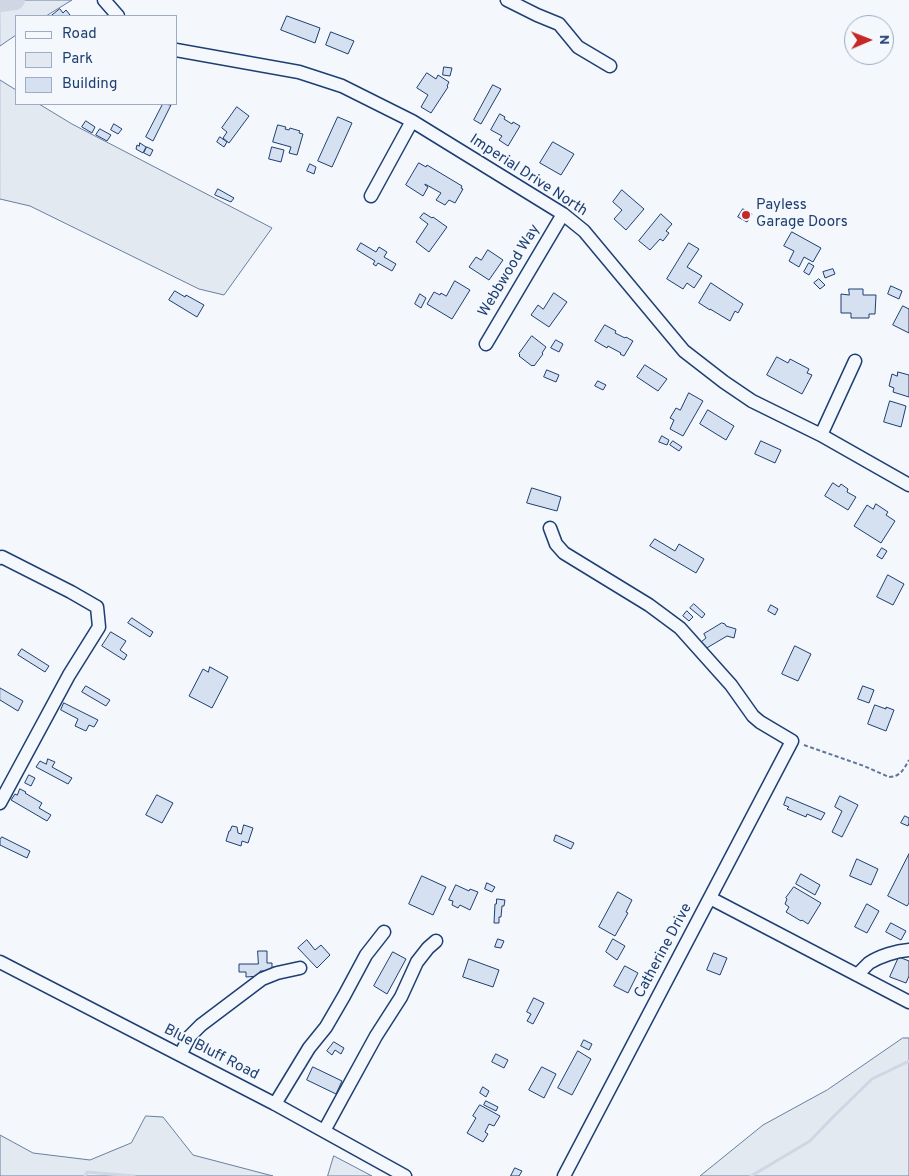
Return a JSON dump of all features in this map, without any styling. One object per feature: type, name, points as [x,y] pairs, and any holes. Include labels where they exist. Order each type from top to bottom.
[{"type":"street","points":[[104,0],[117,15]]},
{"type":"street","points":[[507,0],[559,24],[578,47],[610,66]]},
{"type":"street","name":"Imperial Drive North","points":[[178,50],[299,72],[342,86],[412,120],[563,214],[584,231],[684,351],[724,382],[752,401],[821,435],[909,485]]},
{"type":"street","points":[[371,196],[412,120]]},
{"type":"street","name":"Webbwood Way","points":[[486,344],[563,214]]},
{"type":"street","points":[[821,435],[855,361]]},
{"type":"street","points":[[550,528],[556,544],[564,554],[649,604],[680,628],[730,685],[753,716],[792,741]]},
{"type":"street","points":[[0,558],[2,557],[97,607],[99,627],[69,675],[0,803]]},
{"type":"street","name":"Catherine Drive","points":[[564,1176],[792,741]]},
{"type":"street","points":[[710,898],[909,1002]]},
{"type":"street","points":[[275,1104],[308,1048],[326,1026],[366,954],[384,932]]},
{"type":"street","points":[[324,1131],[376,1036],[400,997],[417,962],[436,940]]},
{"type":"street","points":[[857,975],[869,963],[880,957],[909,950]]},
{"type":"street","name":"Blue Bluff Road","points":[[0,962],[275,1104],[405,1176]]},
{"type":"street","points":[[180,1055],[190,1036],[201,1025],[262,979],[277,973],[300,968]]},
{"type":"path","points":[[792,741],[864,766],[889,777],[893,777],[903,771],[909,760]]},
{"type":"green space","points":[[0,0],[72,0],[48,15],[15,15],[15,36],[0,46]]},
{"type":"green space","points":[[0,80],[15,89],[15,105],[41,105],[72,124],[272,228],[224,295],[199,289],[30,206],[0,199]]},
{"type":"green space","points":[[903,1038],[909,1038],[909,1176],[700,1176],[763,1125],[827,1090]]},
{"type":"green space","points":[[146,1116],[163,1117],[193,1155],[273,1176],[0,1176],[0,1135],[33,1153],[90,1160],[131,1143]]},
{"type":"green space","points":[[334,1156],[372,1176],[328,1176]]},
{"type":"building","points":[[60,9],[63,13],[66,10],[70,15],[52,15]]},
{"type":"building","points":[[287,16],[320,28],[315,43],[281,30]]},
{"type":"building","points":[[331,32],[354,41],[348,54],[326,45]]},
{"type":"building","points":[[444,67],[452,68],[450,76],[443,75]]},
{"type":"building","points":[[427,73],[436,79],[438,75],[449,82],[448,87],[431,113],[421,107],[428,95],[417,88]]},
{"type":"building","points":[[493,85],[501,89],[481,124],[474,120]]},
{"type":"building","points":[[162,105],[171,105],[153,141],[146,137]]},
{"type":"building","points":[[237,107],[249,116],[229,143],[223,138],[227,132],[222,128]]},
{"type":"building","points":[[500,114],[512,124],[513,122],[520,126],[508,146],[499,140],[502,136],[491,130]]},
{"type":"building","points":[[338,117],[352,123],[332,167],[318,161]]},
{"type":"building","points":[[86,121],[95,127],[92,133],[82,127]]},
{"type":"building","points":[[114,124],[122,129],[118,134],[111,130]]},
{"type":"building","points":[[278,125],[286,127],[285,129],[289,130],[290,128],[300,131],[299,133],[303,134],[297,155],[289,153],[291,147],[273,142]]},
{"type":"building","points":[[100,129],[111,135],[107,141],[96,135]]},
{"type":"building","points":[[220,137],[227,142],[224,147],[217,142]]},
{"type":"building","points":[[553,142],[574,154],[561,175],[540,163]]},
{"type":"building","points":[[140,143],[146,147],[143,153],[136,149]]},
{"type":"building","points":[[147,147],[153,150],[150,156],[144,153]]},
{"type":"building","points":[[272,147],[284,150],[281,162],[269,159]]},
{"type":"building","points":[[419,163],[426,167],[427,165],[462,186],[461,188],[463,189],[455,203],[449,200],[445,205],[436,200],[441,193],[425,184],[428,187],[423,196],[406,185]]},
{"type":"building","points":[[310,164],[316,167],[314,174],[307,171]]},
{"type":"building","points":[[218,189],[234,198],[231,202],[215,195]]},
{"type":"building","points":[[622,190],[644,209],[626,230],[614,219],[622,210],[613,202]]},
{"type":"building","points":[[743,209],[752,214],[747,222],[738,217]]},
{"type":"building","points":[[424,213],[447,227],[429,252],[416,242],[428,224],[420,218]]},
{"type":"building","points":[[661,214],[672,224],[666,231],[669,233],[663,241],[660,239],[650,250],[639,241]]},
{"type":"building","points":[[792,232],[821,248],[813,262],[804,257],[799,267],[789,261],[794,251],[784,246]]},
{"type":"building","points":[[361,243],[376,252],[379,247],[387,252],[384,257],[396,264],[392,271],[378,263],[376,266],[373,264],[375,261],[357,250]]},
{"type":"building","points":[[689,243],[699,249],[687,267],[702,276],[694,288],[687,283],[683,289],[667,279]]},
{"type":"building","points":[[488,250],[503,260],[489,280],[469,267],[476,257],[481,260]]},
{"type":"building","points":[[809,263],[814,266],[809,275],[804,272]]},
{"type":"building","points":[[833,269],[835,274],[825,278],[823,272]]},
{"type":"building","points":[[819,279],[825,285],[820,289],[814,283]]},
{"type":"building","points":[[455,281],[470,290],[452,319],[427,304],[434,292],[446,296]]},
{"type":"building","points":[[711,283],[743,304],[738,313],[735,311],[730,321],[699,303]]},
{"type":"building","points":[[891,286],[902,291],[899,299],[888,294]]},
{"type":"building","points":[[849,289],[863,289],[863,295],[876,295],[875,314],[869,314],[869,318],[851,318],[851,313],[841,313],[841,294],[849,295]]},
{"type":"building","points":[[175,291],[204,305],[197,317],[169,300]]},
{"type":"building","points":[[554,293],[567,302],[549,327],[531,315],[538,305],[543,309]]},
{"type":"building","points":[[420,294],[426,298],[421,308],[415,304]]},
{"type":"building","points":[[903,306],[909,309],[909,333],[893,325]]},
{"type":"building","points":[[605,325],[616,331],[615,333],[633,341],[624,356],[608,346],[607,348],[595,341]]},
{"type":"building","points":[[532,336],[546,347],[534,366],[519,356]]},
{"type":"building","points":[[556,340],[563,344],[559,352],[551,348]]},
{"type":"building","points":[[777,357],[788,363],[790,359],[809,369],[807,373],[812,375],[802,394],[767,375]]},
{"type":"building","points":[[645,365],[667,379],[658,391],[637,377]]},
{"type":"building","points":[[547,370],[559,375],[556,382],[544,377]]},
{"type":"building","points":[[898,372],[909,375],[909,397],[893,392],[894,388],[889,386],[892,374],[897,376]]},
{"type":"building","points":[[598,381],[606,385],[603,390],[595,386]]},
{"type":"building","points":[[689,393],[703,401],[683,436],[670,429],[674,420],[670,418],[676,408],[680,410]]},
{"type":"building","points":[[890,401],[906,406],[901,427],[884,422]]},
{"type":"building","points":[[708,410],[734,426],[726,440],[700,424]]},
{"type":"building","points":[[662,436],[669,440],[667,445],[659,442]]},
{"type":"building","points":[[673,441],[682,447],[679,451],[670,445]]},
{"type":"building","points":[[761,441],[781,450],[775,463],[755,454]]},
{"type":"building","points":[[833,483],[839,487],[841,484],[848,489],[847,492],[856,497],[848,510],[825,496]]},
{"type":"building","points":[[532,488],[561,497],[557,511],[527,503]]},
{"type":"building","points":[[876,504],[888,512],[886,515],[895,521],[881,543],[854,526],[867,505],[873,509]]},
{"type":"building","points":[[655,539],[675,551],[679,544],[704,559],[696,573],[650,546]]},
{"type":"building","points":[[882,548],[887,551],[882,559],[877,556]]},
{"type":"building","points":[[888,575],[904,584],[893,605],[877,597]]},
{"type":"building","points":[[694,604],[705,614],[702,618],[690,608]]},
{"type":"building","points":[[771,605],[778,609],[775,615],[768,611]]},
{"type":"building","points":[[687,611],[693,617],[689,621],[683,616]]},
{"type":"building","points":[[132,618],[153,632],[150,637],[128,623]]},
{"type":"building","points":[[722,623],[736,629],[734,638],[727,636],[705,649],[701,642],[706,638],[704,634]]},
{"type":"building","points":[[111,632],[126,641],[120,650],[127,655],[124,660],[102,646]]},
{"type":"building","points":[[795,646],[811,654],[798,681],[782,674]]},
{"type":"building","points":[[22,649],[49,666],[45,672],[18,655]]},
{"type":"building","points":[[210,667],[228,677],[212,708],[189,696],[203,669],[208,672]]},
{"type":"building","points":[[86,686],[110,700],[106,706],[82,692]]},
{"type":"building","points":[[863,686],[874,690],[869,703],[858,699]]},
{"type":"building","points":[[0,688],[23,701],[18,711],[0,700]]},
{"type":"building","points":[[64,703],[98,720],[94,727],[89,725],[86,731],[75,726],[78,719],[61,710]]},
{"type":"building","points":[[875,705],[894,710],[886,731],[868,724]]},
{"type":"building","points":[[48,759],[55,762],[52,767],[72,778],[68,784],[36,767],[40,761],[46,764]]},
{"type":"building","points":[[29,775],[35,778],[31,786],[25,783]]},
{"type":"building","points":[[20,789],[42,803],[39,808],[51,815],[47,821],[11,800]]},
{"type":"building","points":[[157,795],[173,803],[162,823],[146,815]]},
{"type":"building","points":[[840,796],[858,805],[842,837],[832,832],[842,811],[835,807]]},
{"type":"building","points":[[787,797],[825,813],[821,820],[807,814],[806,817],[787,809],[789,807],[784,805]]},
{"type":"building","points":[[905,816],[909,818],[908,826],[901,823]]},
{"type":"building","points":[[244,825],[253,828],[248,843],[242,841],[241,846],[226,841],[232,826],[237,827],[238,833],[241,834]]},
{"type":"building","points":[[556,835],[574,843],[571,849],[554,841]]},
{"type":"building","points":[[2,837],[30,851],[27,858],[0,845]]},
{"type":"building","points":[[909,854],[909,903],[907,906],[888,896]]},
{"type":"building","points":[[857,859],[878,869],[871,885],[850,876]]},
{"type":"building","points":[[801,874],[820,885],[815,895],[796,884]]},
{"type":"building","points":[[422,876],[446,887],[433,915],[409,904]]},
{"type":"building","points":[[487,883],[495,887],[492,892],[485,889]]},
{"type":"building","points":[[456,885],[469,891],[470,889],[478,892],[470,910],[460,905],[458,908],[452,905],[453,901],[449,900]]},
{"type":"building","points":[[794,887],[821,903],[808,924],[786,912],[789,907],[785,904],[786,898]]},
{"type":"building","points":[[618,892],[632,900],[626,912],[628,913],[615,936],[599,927]]},
{"type":"building","points":[[497,899],[505,900],[504,906],[502,906],[501,917],[499,917],[499,923],[494,923],[495,904]]},
{"type":"building","points":[[867,904],[879,911],[867,933],[855,927]]},
{"type":"building","points":[[891,923],[906,931],[901,940],[886,932]]},
{"type":"building","points":[[498,939],[504,941],[501,948],[495,947]]},
{"type":"building","points":[[613,939],[625,946],[617,960],[606,952]]},
{"type":"building","points":[[307,940],[315,950],[321,945],[330,955],[317,968],[298,948]]},
{"type":"building","points":[[258,951],[267,951],[267,963],[272,963],[272,971],[260,971],[260,976],[246,977],[246,972],[239,972],[239,964],[258,964]]},
{"type":"building","points":[[393,952],[406,959],[387,994],[374,986]]},
{"type":"building","points":[[714,953],[727,958],[720,975],[707,970]]},
{"type":"building","points":[[899,957],[909,961],[909,976],[906,983],[890,977]]},
{"type":"building","points":[[469,959],[499,970],[493,987],[463,977]]},
{"type":"building","points":[[625,966],[638,973],[628,993],[614,986]]},
{"type":"building","points":[[534,998],[544,1003],[533,1024],[527,1021],[531,1014],[527,1012]]},
{"type":"building","points":[[584,1040],[592,1044],[589,1050],[581,1046]]},
{"type":"building","points":[[334,1042],[344,1048],[341,1054],[335,1050],[332,1055],[327,1051]]},
{"type":"building","points":[[578,1051],[591,1059],[572,1095],[558,1088]]},
{"type":"building","points":[[496,1054],[508,1060],[504,1068],[492,1062]]},
{"type":"building","points":[[313,1067],[342,1081],[336,1094],[307,1080]]},
{"type":"building","points":[[542,1067],[556,1074],[544,1098],[529,1090]]},
{"type":"building","points":[[483,1087],[489,1091],[486,1097],[480,1093]]},
{"type":"building","points":[[486,1101],[498,1107],[496,1111],[484,1105]]},
{"type":"building","points":[[480,1105],[500,1116],[494,1126],[489,1124],[485,1132],[488,1134],[483,1142],[467,1133],[476,1118],[473,1116]]},
{"type":"building","points":[[515,1168],[522,1171],[519,1176],[511,1176]]},
{"type":"waterway","points":[[0,2],[15,0]]},
{"type":"waterway","points":[[751,1176],[810,1141],[872,1079],[909,1061]]},
{"type":"waterway","points":[[85,1176],[87,1172],[134,1176]]},
{"type":"place","name":"Payless Garage Doors","points":[[746,215]]}]
